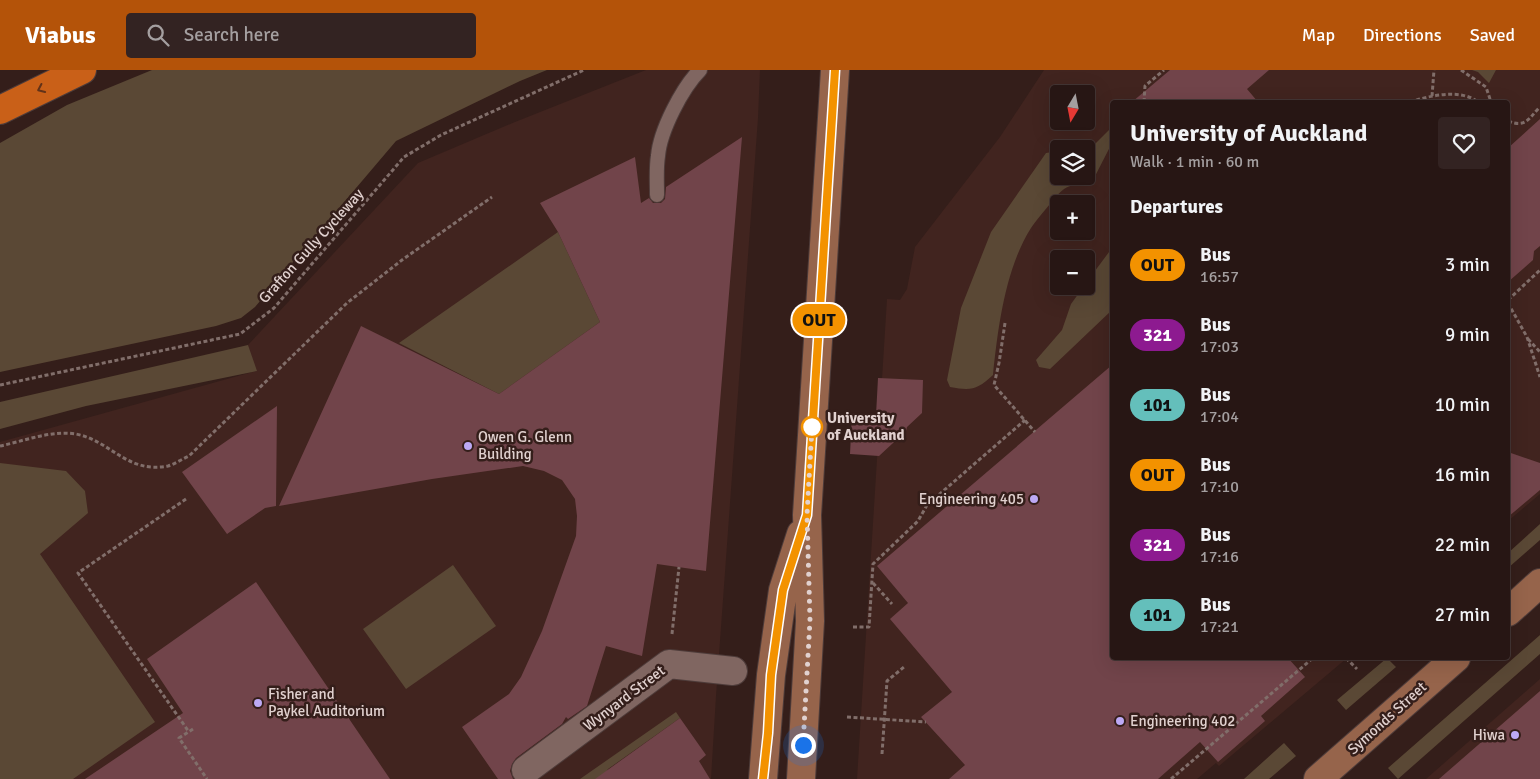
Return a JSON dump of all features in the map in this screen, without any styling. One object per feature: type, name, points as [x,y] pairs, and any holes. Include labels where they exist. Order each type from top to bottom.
[{"type":"highway","points":[[0,110],[82,70]]},
{"type":"main road","points":[[801,779],[810,620],[807,515],[836,70]]},
{"type":"main road","points":[[763,779],[771,675],[783,590],[807,515]]},
{"type":"main road","points":[[1510,610],[1540,584]]},
{"type":"main road","name":"Symonds Street","points":[[1318,779],[1454,660]]},
{"type":"street","name":"Wynyard Street","points":[[526,770],[669,664],[733,671]]},
{"type":"lane","points":[[657,195],[658,154],[668,121],[693,77],[700,70]]},
{"type":"path","name":"Grafton Gully Cycleway","points":[[0,385],[240,334],[274,308],[404,157],[441,135],[584,70]]},
{"type":"path","points":[[1144,100],[1145,86],[1164,70]]},
{"type":"path","points":[[1432,96],[1434,70]]},
{"type":"path","points":[[1461,70],[1486,87],[1490,100]]},
{"type":"path","points":[[1417,100],[1432,96],[1457,95],[1475,100]]},
{"type":"path","points":[[1510,123],[1518,125],[1524,124],[1540,107]]},
{"type":"path","points":[[0,446],[59,433],[77,435],[94,440],[125,460],[148,468],[170,466],[189,456],[347,303],[402,260],[492,197]]},
{"type":"path","points":[[1510,300],[1540,270]]},
{"type":"path","points":[[1510,306],[1527,337],[1540,377]]},
{"type":"path","points":[[1005,323],[994,385],[1035,432]]},
{"type":"path","points":[[1527,337],[1540,352]]},
{"type":"path","points":[[853,627],[870,628],[873,564],[918,520],[927,505],[1025,420]]},
{"type":"path","points":[[186,499],[78,573],[189,732]]},
{"type":"path","points":[[669,664],[679,567]]},
{"type":"path","points":[[872,582],[892,604]]},
{"type":"path","points":[[1171,779],[1311,660]]},
{"type":"path","points":[[1348,660],[1357,669]]},
{"type":"path","points":[[882,754],[887,681],[904,667]]},
{"type":"path","points":[[847,717],[926,722]]},
{"type":"path","points":[[193,729],[179,738],[207,779]]},
{"type":"shaded area","points":[[152,70],[547,70],[520,81],[396,141],[255,307],[241,318],[216,326],[0,372],[0,143],[67,105]]},
{"type":"shaded area","points":[[646,70],[760,70],[711,779],[0,779],[0,442],[256,371],[248,345],[418,163]]},
{"type":"shaded area","points":[[1044,70],[1540,70],[1540,494],[1510,519],[1510,100],[1110,100],[1110,660],[1345,660],[1219,766],[1216,763],[1197,779],[857,779],[887,299],[900,300],[907,289],[915,247],[1000,137]]},
{"type":"shaded area","points":[[1472,70],[1496,70],[1489,83],[1478,72]]},
{"type":"shaded area","points":[[1110,129],[1110,147],[1095,176],[1095,144]]},
{"type":"shaded area","points":[[1050,152],[1050,185],[1074,185],[1064,189],[1058,195],[1050,195],[1050,205],[1031,228],[1022,244],[1004,299],[993,375],[982,384],[973,388],[950,387],[947,380],[961,308],[991,232],[1046,153]]},
{"type":"shaded area","points":[[558,232],[600,322],[499,394],[399,343]]},
{"type":"shaded area","points":[[1110,251],[1110,312],[1050,369],[1039,367],[1036,360],[1062,330],[1071,304],[1078,295],[1095,295],[1095,271]]},
{"type":"shaded area","points":[[248,345],[257,371],[86,406],[0,429],[0,402]]},
{"type":"shaded area","points":[[0,463],[66,471],[85,491],[88,513],[40,554],[155,722],[73,779],[0,779]]},
{"type":"shaded area","points":[[1540,524],[1540,540],[1510,566],[1510,551]]},
{"type":"shaded area","points":[[453,565],[496,626],[406,689],[363,629]]},
{"type":"shaded area","points":[[1540,635],[1540,654],[1398,779],[1388,768]]},
{"type":"shaded area","points":[[1385,660],[1389,660],[1396,667],[1346,710],[1337,700]]},
{"type":"shaded area","name":"Hiwa","points":[[1540,679],[1540,779],[1426,779]]},
{"type":"shaded area","points":[[676,712],[680,718],[608,769],[602,779],[580,779]]},
{"type":"shaded area","points":[[1284,743],[1296,756],[1269,779],[1244,779]]},
{"type":"building","points":[[1170,70],[1269,70],[1247,89],[1256,100],[1134,100]]},
{"type":"building","points":[[1540,119],[1540,246],[1534,251],[1533,260],[1510,280],[1510,146]]},
{"type":"building","name":"Owen G. Glenn Building","points":[[742,137],[706,571],[657,564],[642,656],[606,646],[587,706],[568,719],[566,717],[562,724],[516,758],[510,771],[513,779],[498,779],[462,727],[509,694],[521,677],[542,631],[576,536],[577,516],[575,499],[562,480],[544,471],[523,466],[432,479],[279,506],[361,326],[499,394],[600,322],[558,232],[540,203],[635,157],[641,203],[649,198],[653,203],[661,203],[665,199],[666,187]]},
{"type":"building","name":"Engineering 405","points":[[1110,367],[1110,660],[1290,660],[1305,677],[1261,716],[1265,721],[1218,762],[1200,742],[1158,779],[949,779],[965,765],[921,717],[952,692],[890,619],[908,603],[877,566]]},
{"type":"building","points":[[878,378],[923,380],[922,413],[879,456],[850,454],[852,413],[876,415]]},
{"type":"building","points":[[277,406],[276,506],[265,508],[227,534],[182,472]]},
{"type":"building","points":[[1510,453],[1540,463],[1540,490],[1510,515]]},
{"type":"building","name":"Fisher and Paykel Auditorium","points":[[256,582],[390,779],[85,779],[183,713],[147,659]]},
{"type":"building","name":"Hiwa","points":[[1540,691],[1540,779],[1439,779]]},
{"type":"building","points":[[680,718],[706,755],[699,761],[710,779],[595,779]]},
{"type":"bus line","name":"OUT","points":[[763,779],[771,675],[783,590],[807,515],[835,70]]},
{"type":"place","name":"University of Auckland","points":[[812,427]]},
{"type":"place","name":"Owen G. Glenn Building","points":[[468,446]]},
{"type":"place","name":"Engineering 405","points":[[1034,499]]},
{"type":"place","name":"Fisher and Paykel Auditorium","points":[[258,703]]},
{"type":"place","name":"Engineering 402","points":[[1120,721]]},
{"type":"place","name":"Hiwa","points":[[1515,735]]},
{"type":"route","points":[[803,745],[810,620],[807,515],[812,427]]}]
